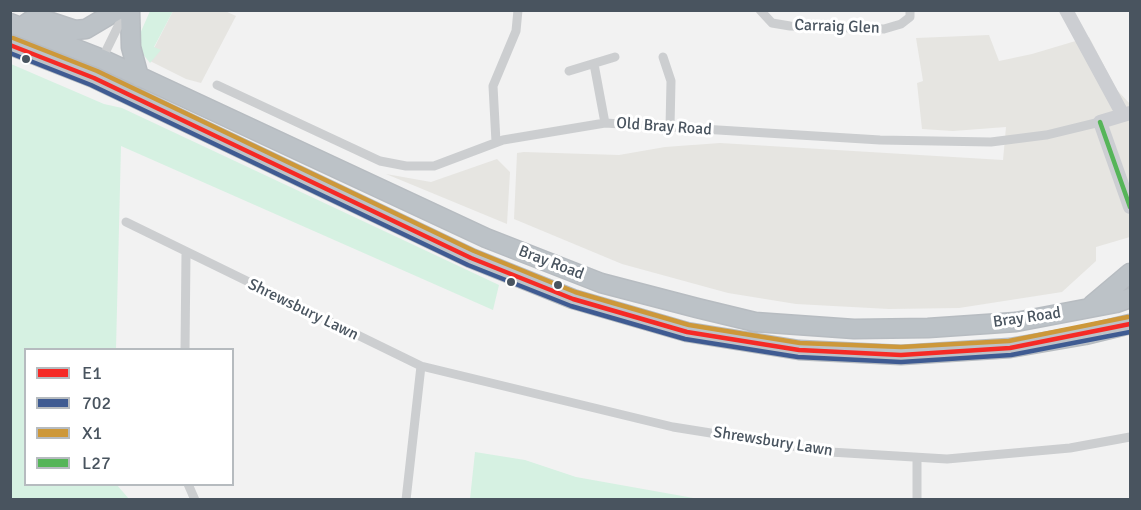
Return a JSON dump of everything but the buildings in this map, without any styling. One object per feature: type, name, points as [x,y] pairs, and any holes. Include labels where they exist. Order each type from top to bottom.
[{"type":"highway","points":[[17,25],[36,17],[75,30],[86,29],[118,10]]},
{"type":"highway","points":[[128,10],[131,47],[140,77]]},
{"type":"highway","name":"Bray Road","points":[[17,25],[49,36],[140,77],[486,238],[601,283],[709,311],[755,322],[927,328],[1016,322],[1131,298]]},
{"type":"highway","points":[[41,56],[49,36]]},
{"type":"highway","name":"Bray Road","points":[[10,45],[94,78],[471,258],[573,299],[687,332],[799,350],[901,355],[1010,348],[1075,337],[1131,324]]},
{"type":"highway","points":[[94,78],[102,60]]},
{"type":"highway","points":[[1088,308],[1131,273]]},
{"type":"street","points":[[102,60],[128,10]]},
{"type":"street","points":[[496,142],[493,86],[516,31],[518,10]]},
{"type":"street","name":"Carraig Glen","points":[[760,10],[772,23],[790,26],[884,30],[901,24],[909,17],[910,10]]},
{"type":"street","points":[[1066,10],[1127,114]]},
{"type":"street","points":[[569,71],[615,57]]},
{"type":"street","points":[[663,57],[671,81],[670,127]]},
{"type":"street","points":[[594,64],[605,123]]},
{"type":"street","name":"Old Bray Road","points":[[217,85],[380,160],[406,166],[434,166],[496,142],[605,123],[872,140],[991,142],[1046,135],[1127,114]]},
{"type":"street","points":[[1100,122],[1131,207]]},
{"type":"street","name":"Shrewsbury Lawn","points":[[126,222],[186,254],[421,366],[673,427],[830,452],[946,459],[1070,448],[1131,437]]},
{"type":"street","points":[[186,254],[186,348]]},
{"type":"street","points":[[406,500],[421,366]]},
{"type":"street","points":[[917,458],[917,500]]},
{"type":"street","points":[[189,486],[195,500]]},
{"type":"shaded area","points":[[173,11],[225,11],[236,16],[201,83],[186,79],[148,60]]},
{"type":"shaded area","points":[[989,35],[999,61],[1089,37],[1117,90],[1130,104],[1130,237],[1096,247],[1096,261],[1062,292],[959,308],[889,309],[796,304],[728,293],[622,264],[514,219],[517,153],[524,152],[619,155],[665,147],[720,143],[1003,160],[1006,127],[953,131],[922,129],[917,83],[923,81],[916,38]]},
{"type":"shaded area","points":[[497,159],[510,172],[507,224],[386,174],[431,182]]},
{"type":"green space","points":[[150,11],[173,11],[154,47],[161,50],[150,63],[142,53],[139,36]]},
{"type":"green space","points":[[11,64],[104,104],[122,108],[499,285],[493,310],[121,146],[116,348],[24,348],[24,486],[118,486],[129,499],[11,499]]},
{"type":"green space","points":[[475,452],[525,460],[576,477],[699,499],[470,499]]},
{"type":"transit line","name":"X1","points":[[13,38],[97,71],[474,251],[575,292],[689,325],[800,343],[901,347],[1009,341],[1128,317]]},
{"type":"transit line","name":"E1","points":[[10,45],[94,78],[471,258],[573,299],[687,332],[799,350],[901,355],[1010,348],[1130,324]]},
{"type":"transit line","name":"702","points":[[10,53],[91,85],[468,265],[571,306],[685,339],[798,357],[901,362],[1011,355],[1130,332]]},
{"type":"transit line","name":"L27","points":[[1100,122],[1130,207]]}]
